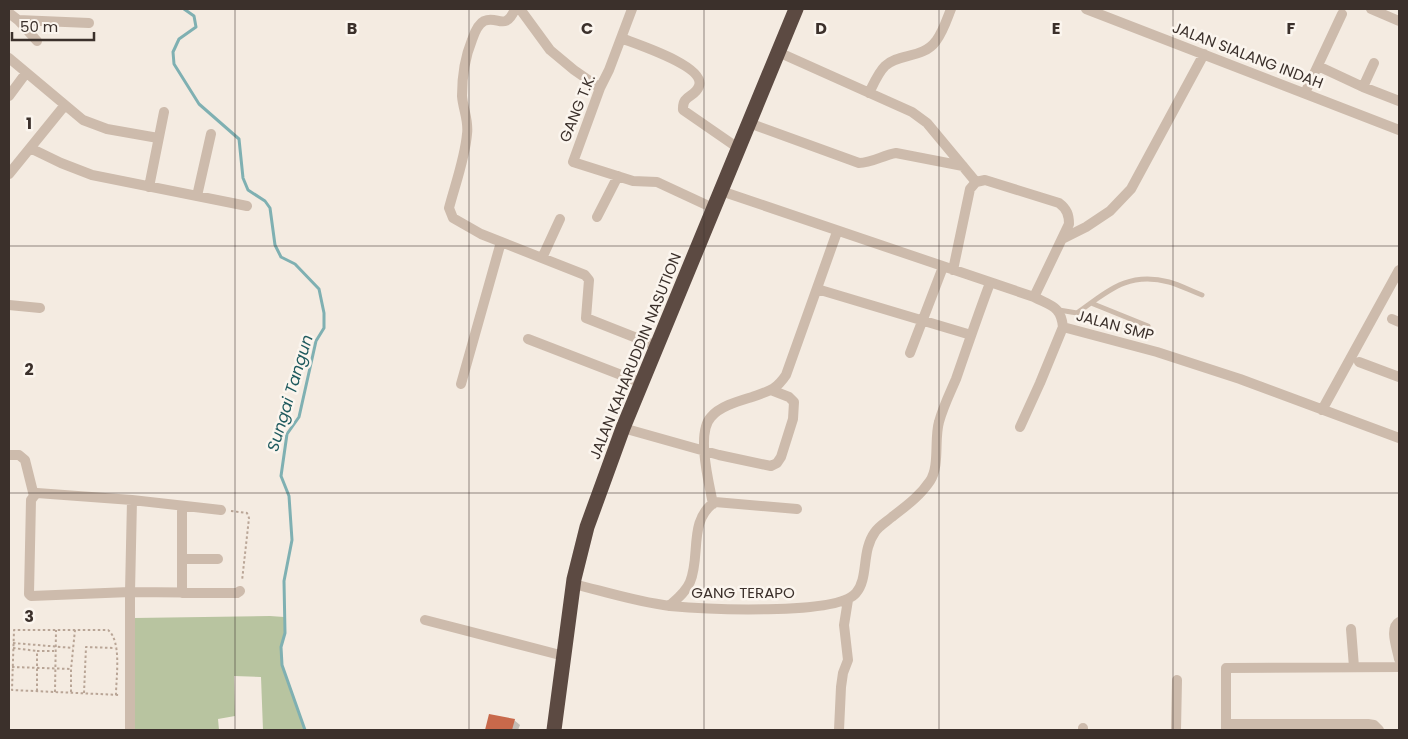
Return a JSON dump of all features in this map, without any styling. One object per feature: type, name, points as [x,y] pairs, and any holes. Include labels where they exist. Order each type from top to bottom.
[{"type":"highway","name":"JALAN KAHARUDDIN NASUTION","points":[[554,730],[574,584],[587,528],[623,428],[796,9]]},
{"type":"street","points":[[515,9],[508,20],[503,22],[486,20],[482,22],[472,38],[465,58],[462,97],[468,126],[450,208],[453,218],[482,234],[585,275],[588,280],[586,318],[657,346]]},
{"type":"street","points":[[520,9],[550,50],[600,88]]},
{"type":"street","name":"GANG T.K.","points":[[632,9],[573,162],[633,181],[658,182],[713,208]]},
{"type":"street","points":[[869,93],[886,64],[898,58],[927,50],[936,40],[951,9]]},
{"type":"street","name":"JALAN SIALANG INDAH","points":[[1086,9],[1399,130]]},
{"type":"street","points":[[1371,9],[1399,21]]},
{"type":"street","points":[[9,13],[18,20],[36,41]]},
{"type":"street","points":[[1305,93],[1342,14]]},
{"type":"street","points":[[18,20],[89,23]]},
{"type":"street","points":[[621,38],[676,60],[694,72],[699,78],[699,86],[695,92],[687,97],[683,104],[683,110],[738,148]]},
{"type":"street","points":[[778,52],[912,112],[927,123],[976,182]]},
{"type":"street","points":[[1062,239],[1086,227],[1110,211],[1130,190],[1204,54]]},
{"type":"street","points":[[9,58],[83,120],[107,129],[158,138]]},
{"type":"street","points":[[1363,87],[1374,63]]},
{"type":"street","points":[[1318,66],[1399,101]]},
{"type":"street","points":[[9,96],[26,73]]},
{"type":"street","points":[[9,174],[65,105]]},
{"type":"street","points":[[149,187],[164,112]]},
{"type":"street","points":[[749,123],[859,163],[866,163],[896,152],[963,166]]},
{"type":"street","points":[[197,196],[211,134]]},
{"type":"street","points":[[30,148],[92,175],[247,206]]},
{"type":"street","points":[[597,217],[618,176]]},
{"type":"street","points":[[910,353],[922,321],[948,269],[970,189],[976,182],[985,180],[1059,203],[1069,215],[1069,224],[1034,298]]},
{"type":"street","name":"JALAN SMP","points":[[721,192],[1034,298],[1058,310],[1062,318],[1063,327],[1166,355],[1240,379],[1399,438]]},
{"type":"street","points":[[542,258],[560,219]]},
{"type":"street","points":[[713,504],[704,451],[706,428],[710,417],[734,403],[779,386],[786,375],[837,232]]},
{"type":"street","points":[[462,384],[501,242]]},
{"type":"street","points":[[1322,410],[1399,270]]},
{"type":"street","points":[[840,730],[841,687],[843,673],[848,660],[844,625],[850,598],[860,587],[866,552],[876,530],[914,499],[931,479],[936,458],[936,434],[940,418],[990,283]]},
{"type":"street","points":[[816,289],[971,335]]},
{"type":"street","points":[[9,305],[40,308]]},
{"type":"street","points":[[1020,427],[1063,327]]},
{"type":"street","points":[[528,339],[642,383]]},
{"type":"street","points":[[1359,362],[1399,377]]},
{"type":"street","points":[[623,428],[704,451],[771,466],[777,463],[781,457],[793,418],[794,402],[789,397],[771,390]]},
{"type":"street","points":[[9,456],[19,456],[25,460],[34,496]]},
{"type":"street","points":[[221,510],[132,500],[37,493],[31,500],[30,596],[130,592],[237,593],[240,591]]},
{"type":"street","points":[[130,730],[132,500]]},
{"type":"street","points":[[669,606],[683,593],[690,582],[701,518],[707,507],[715,502],[797,509]]},
{"type":"street","points":[[182,507],[182,593]]},
{"type":"street","points":[[182,559],[218,559]]},
{"type":"street","name":"GANG TERAPO","points":[[574,584],[669,606],[712,609],[748,610],[817,606],[850,598]]},
{"type":"street","points":[[425,620],[564,656]]},
{"type":"street","points":[[1399,622],[1394,629],[1399,659]]},
{"type":"street","points":[[1351,629],[1354,667]]},
{"type":"street","points":[[1379,730],[1374,725],[1368,724],[1226,727],[1226,668],[1399,667]]},
{"type":"street","points":[[1176,730],[1177,680]]},
{"type":"lane","points":[[1058,310],[1077,313],[1125,281],[1143,278],[1169,282],[1202,296]]},
{"type":"lane","points":[[1091,303],[1148,326]]},
{"type":"path","points":[[221,510],[247,513],[249,518],[240,591]]},
{"type":"path","points":[[116,695],[116,648],[113,634],[108,630],[14,630],[12,690],[116,695],[130,695]]},
{"type":"path","points":[[55,692],[56,630]]},
{"type":"path","points":[[71,692],[75,630]]},
{"type":"path","points":[[13,643],[73,648]]},
{"type":"path","points":[[84,693],[86,647],[116,648]]},
{"type":"path","points":[[13,648],[55,651]]},
{"type":"path","points":[[37,651],[37,691]]},
{"type":"path","points":[[12,667],[71,669]]},
{"type":"green space","points":[[284,617],[285,633],[281,647],[282,665],[305,730],[263,730],[261,677],[234,676],[235,716],[218,719],[219,730],[135,730],[134,618]]},
{"type":"building","points":[[489,714],[515,719],[512,730],[485,730]]},
{"type":"waterway","name":"Sungai Tangun","points":[[184,9],[194,16],[196,27],[179,39],[173,52],[174,64],[199,104],[239,139],[243,178],[248,190],[265,201],[270,208],[275,245],[281,257],[295,264],[319,289],[324,313],[324,328],[316,341],[299,417],[287,434],[281,476],[289,496],[292,540],[284,581],[285,633],[281,647],[282,665],[305,730]]}]
